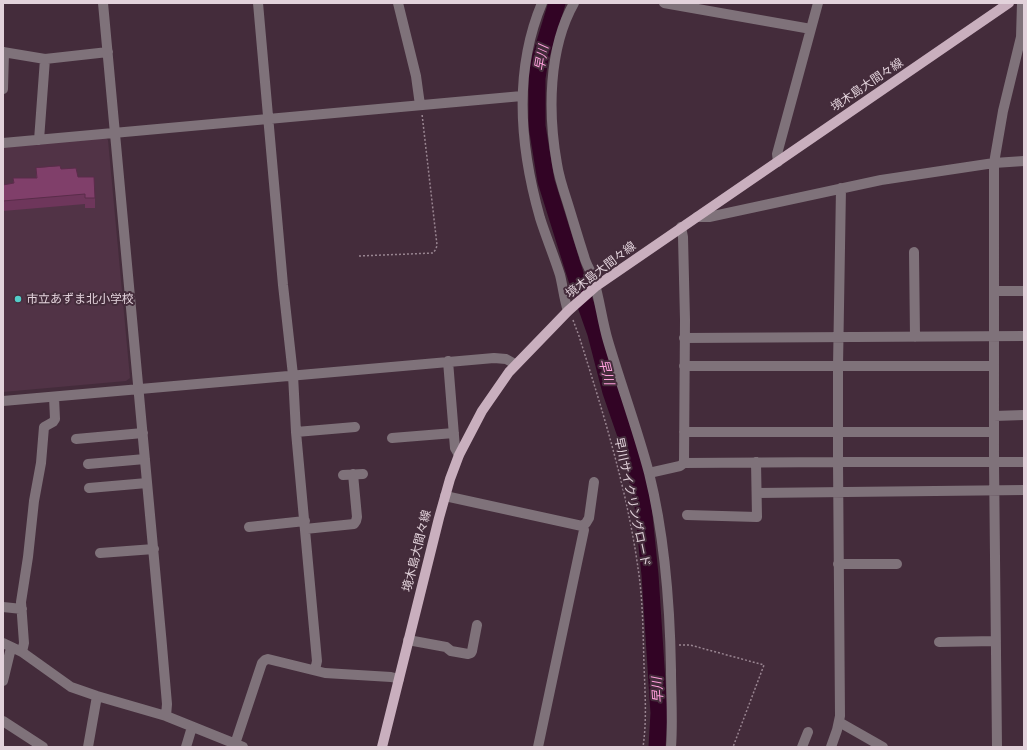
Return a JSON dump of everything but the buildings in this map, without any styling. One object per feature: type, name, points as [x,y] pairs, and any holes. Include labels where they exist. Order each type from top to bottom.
[{"type":"main road","name":"境木島大間々線","points":[[382,747],[445,496],[459,455],[482,411],[498,386],[515,364],[593,289],[681,227],[1009,3]]},
{"type":"street","points":[[103,3],[154,549],[167,704],[166,716]]},
{"type":"street","points":[[258,3],[293,375],[296,432],[317,661],[315,670]]},
{"type":"street","points":[[398,3],[416,76],[420,104]]},
{"type":"street","points":[[542,3],[531,33],[525,60],[522,96],[524,138],[530,180],[540,219],[560,277],[569,311]]},
{"type":"street","points":[[574,3],[563,26],[556,52],[552,86],[553,130],[559,173],[584,259],[594,280],[593,289],[649,472],[664,550],[668,585],[671,646],[671,747]]},
{"type":"street","points":[[664,3],[811,29]]},
{"type":"street","points":[[778,162],[777,154],[818,3]]},
{"type":"street","points":[[997,747],[994,490],[994,164],[1003,111],[1021,37],[1022,3]]},
{"type":"street","points":[[3,90],[3,52],[45,59],[108,52]]},
{"type":"street","points":[[39,140],[45,59]]},
{"type":"street","points":[[3,143],[420,104],[522,96]]},
{"type":"street","points":[[697,217],[709,217],[881,180],[1024,161]]},
{"type":"street","points":[[831,747],[839,722],[838,337],[841,188]]},
{"type":"street","points":[[681,227],[683,237],[684,463]]},
{"type":"street","points":[[914,252],[915,337]]},
{"type":"street","points":[[994,291],[1024,292]]},
{"type":"street","points":[[684,338],[1024,336]]},
{"type":"street","points":[[3,401],[448,361],[494,358],[506,359],[515,364]]},
{"type":"street","points":[[448,361],[454,433],[456,448],[459,455]]},
{"type":"street","points":[[684,366],[994,366]]},
{"type":"street","points":[[3,681],[12,648],[24,643],[21,602],[28,558],[34,501],[41,463],[44,427],[55,419],[54,397]]},
{"type":"street","points":[[994,416],[1024,415]]},
{"type":"street","points":[[296,432],[355,427]]},
{"type":"street","points":[[684,432],[994,432]]},
{"type":"street","points":[[76,439],[143,433]]},
{"type":"street","points":[[392,438],[454,433]]},
{"type":"street","points":[[88,464],[145,458]]},
{"type":"street","points":[[688,515],[757,517],[756,462]]},
{"type":"street","points":[[649,472],[680,466],[684,463],[1024,462]]},
{"type":"street","points":[[249,527],[354,524],[357,517],[353,474]]},
{"type":"street","points":[[582,526],[589,518],[594,482]]},
{"type":"street","points":[[89,488],[147,483]]},
{"type":"street","points":[[756,493],[1024,490]]},
{"type":"street","points":[[445,496],[582,526]]},
{"type":"street","points":[[538,747],[584,530],[582,526]]},
{"type":"street","points":[[100,553],[154,549]]},
{"type":"street","points":[[838,564],[897,564]]},
{"type":"street","points":[[3,607],[22,609]]},
{"type":"street","points":[[408,640],[446,647],[451,651],[468,654],[472,651],[477,626]]},
{"type":"street","points":[[939,642],[996,641]]},
{"type":"street","points":[[12,648],[71,687],[166,716],[239,745],[262,663],[265,660],[325,672],[391,677],[399,679]]},
{"type":"street","points":[[88,747],[97,696]]},
{"type":"street","points":[[3,721],[43,747]]},
{"type":"street","points":[[839,722],[884,747]]},
{"type":"street","points":[[186,747],[192,727]]},
{"type":"street","points":[[802,747],[808,732]]},
{"type":"path","points":[[359,256],[433,253],[436,250],[437,245],[420,104]]},
{"type":"path","name":"早川サイクリングロード","points":[[569,311],[579,336],[613,450],[632,532],[638,570],[643,621],[645,708],[643,747]]},
{"type":"path","points":[[671,646],[690,645],[764,665],[732,747]]},
{"type":"shaded area","points":[[106,138],[108,140],[130,378],[126,381],[3,392],[3,147]]},
{"type":"waterway","name":"早川","points":[[557,3],[540,59],[537,78],[537,126],[546,181],[577,280],[596,334],[611,392],[632,453],[643,506],[650,575],[659,713],[657,747]]},
{"type":"place","name":"市立あずま北小学校","points":[[18,299]]}]
